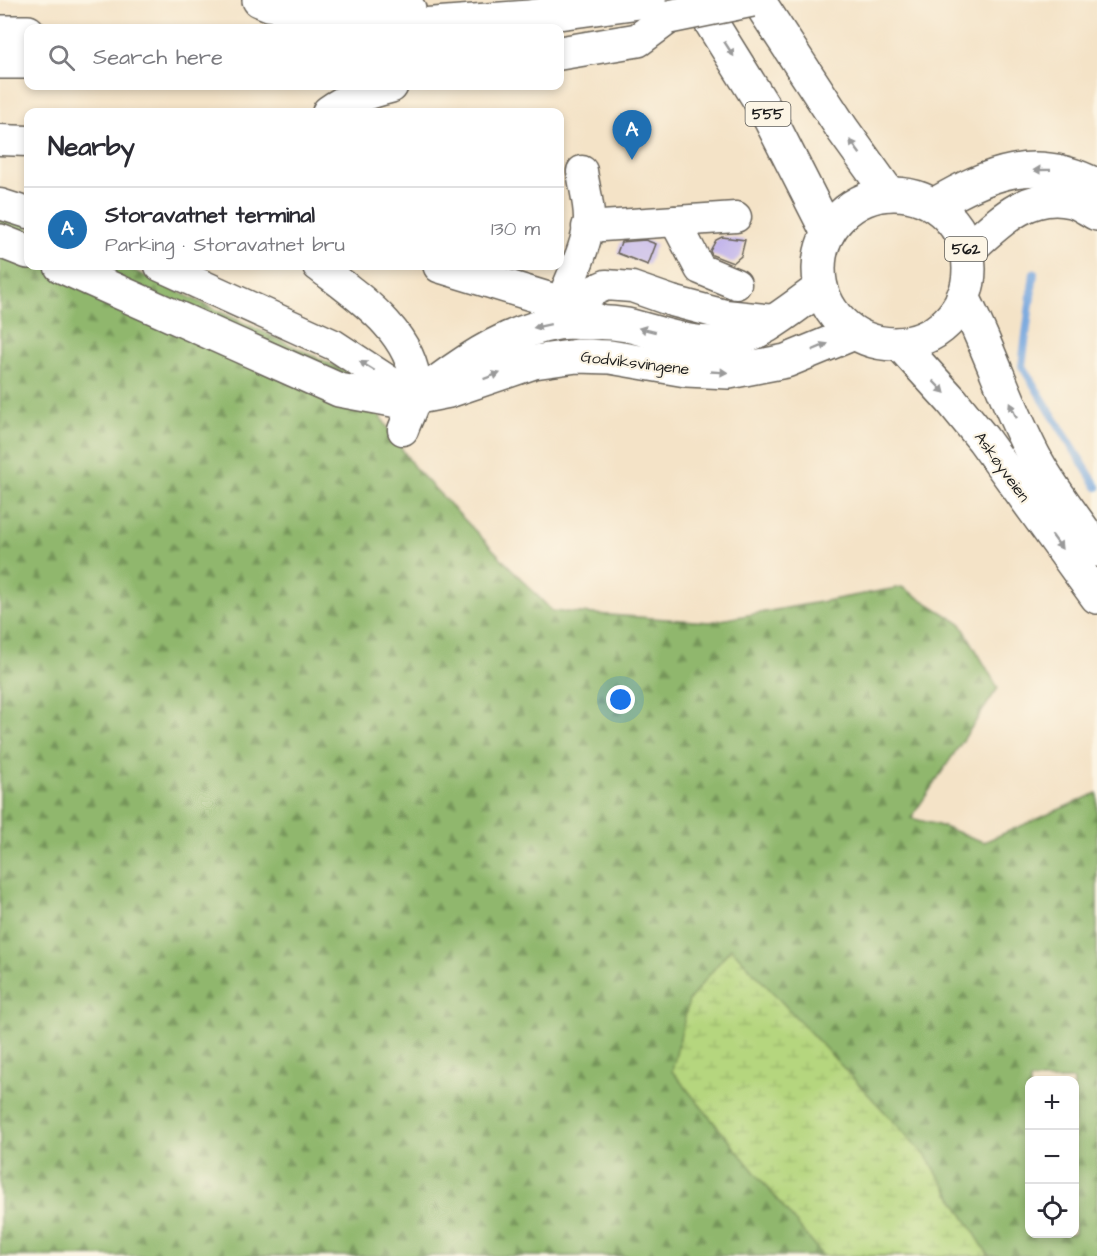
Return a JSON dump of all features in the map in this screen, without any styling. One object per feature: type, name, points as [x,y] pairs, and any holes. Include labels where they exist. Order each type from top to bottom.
[{"type":"main road","points":[[259,0],[269,4],[334,12],[446,15],[591,4],[661,8],[752,0]]},
{"type":"main road","points":[[400,24],[510,0]]},
{"type":"main road","name":"555","points":[[697,0],[765,109],[828,233]]},
{"type":"main road","points":[[758,0],[843,130],[889,194]]},
{"type":"main road","points":[[564,32],[661,8]]},
{"type":"main road","points":[[564,52],[638,40],[661,8]]},
{"type":"main road","points":[[0,32],[24,32]]},
{"type":"main road","points":[[0,62],[24,62]]},
{"type":"main road","points":[[335,108],[359,95],[377,90]]},
{"type":"main road","points":[[934,205],[990,176],[1011,170],[1054,170],[1097,186]]},
{"type":"main road","name":"562","points":[[889,194],[905,194],[934,205],[955,225],[967,251],[969,266],[968,282],[955,312],[938,329],[916,340],[900,344],[884,343],[854,333],[834,314],[821,288],[819,269],[821,251],[828,233],[839,217],[870,197],[889,194]]},
{"type":"main road","points":[[967,251],[1004,216],[1030,203],[1051,198],[1074,201],[1097,214]]},
{"type":"main road","points":[[0,241],[24,250]]},
{"type":"main road","name":"Godviksvingene","points":[[70,270],[339,390],[398,401],[449,391],[534,362],[577,356],[610,357],[686,370],[729,372],[786,361],[854,333]]},
{"type":"main road","points":[[453,270],[563,304],[600,322]]},
{"type":"main road","name":"Godviksvingene","points":[[416,398],[455,368],[503,340],[532,328],[561,322],[600,322],[624,325],[693,342],[729,341],[757,332],[821,288]]},
{"type":"main road","name":"Askøyveien","points":[[963,297],[981,331],[996,374],[1037,463],[1097,550]]},
{"type":"main road","name":"Askøyveien","points":[[900,344],[983,439],[1097,597]]},
{"type":"street","points":[[0,140],[24,141]]},
{"type":"street","points":[[563,304],[585,241],[589,217],[582,171]]},
{"type":"street","points":[[0,204],[24,212]]},
{"type":"street","points":[[587,226],[736,217]]},
{"type":"street","points":[[675,221],[700,269],[736,284]]},
{"type":"street","points":[[169,270],[334,345],[416,398]]},
{"type":"street","points":[[323,270],[358,296],[387,323],[403,345],[416,384],[416,398],[404,430]]},
{"type":"street","points":[[563,304],[606,285],[632,288],[725,315],[774,320]]},
{"type":"street","points":[[577,356],[591,346],[600,322]]},
{"type":"green space","points":[[0,206],[24,218],[24,270],[132,270],[352,374],[414,467],[552,611],[710,622],[902,587],[961,624],[998,688],[911,818],[984,842],[1097,793],[1097,1256],[0,1256]]},
{"type":"green space","points":[[731,948],[926,1156],[989,1256],[823,1256],[672,1071],[689,1000]]},
{"type":"building","points":[[722,237],[745,240],[741,256],[733,263],[712,255],[710,251],[716,240]]},
{"type":"building","points":[[645,240],[656,244],[648,265],[617,253],[621,242]]},
{"type":"waterway","points":[[1034,273],[1022,366],[1097,487]]},
{"type":"place","name":"Storavatnet terminal","points":[[632,160]]}]
